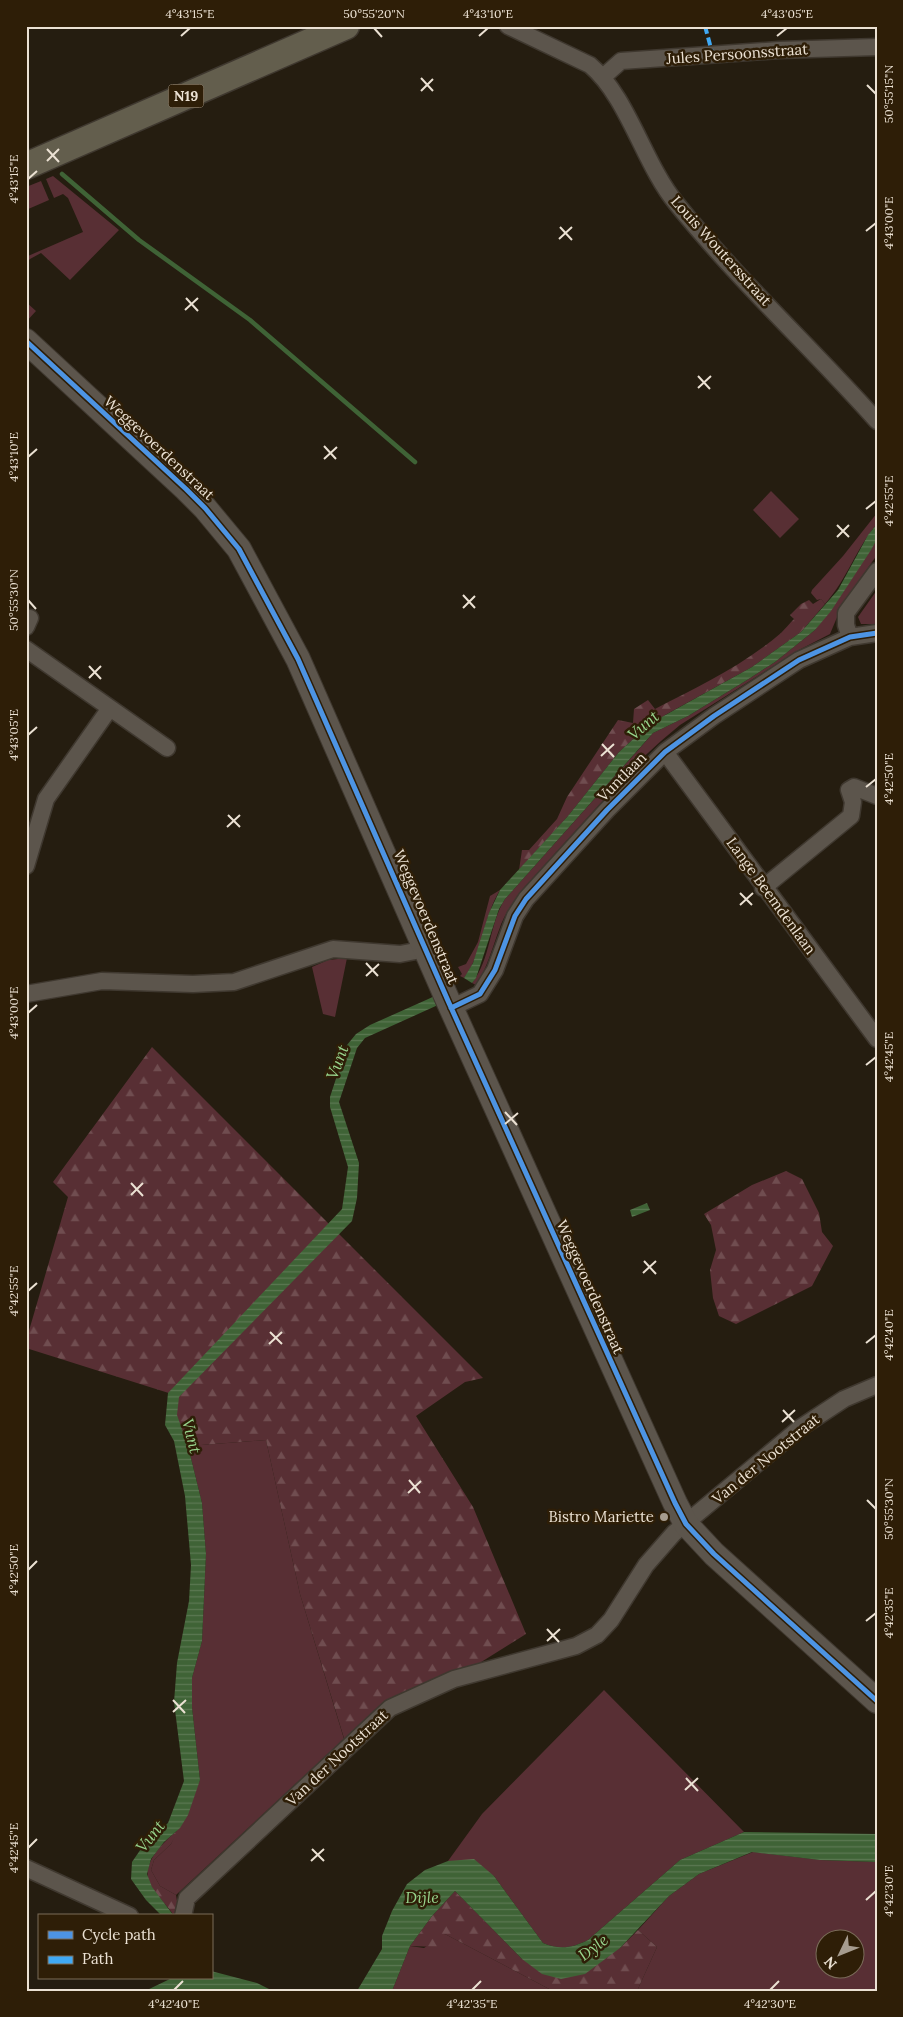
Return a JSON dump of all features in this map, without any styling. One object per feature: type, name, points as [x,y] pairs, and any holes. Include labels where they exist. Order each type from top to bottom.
[{"type":"main road","name":"N19","points":[[26,166],[346,26]]},
{"type":"street","name":"Louis Woutersstraat","points":[[508,26],[590,65],[603,77],[674,201],[726,261],[877,421]]},
{"type":"street","name":"Jules Persoonsstraat","points":[[603,77],[621,61],[779,50],[877,47]]},
{"type":"street","name":"Weggevoerdenstraat","points":[[26,341],[186,489],[205,508],[239,549],[298,659],[447,1000],[632,1412],[686,1524],[714,1554],[877,1701]]},
{"type":"street","points":[[850,637],[846,625],[846,613],[877,571]]},
{"type":"street","name":"Vuntlaan","points":[[447,1000],[480,994],[495,970],[515,916],[526,899],[607,810],[665,752],[714,716],[799,660],[850,637],[877,633]]},
{"type":"street","points":[[26,650],[167,748]]},
{"type":"street","points":[[26,866],[46,799],[110,708]]},
{"type":"street","name":"Lange Beemdenlaan","points":[[665,752],[763,888],[877,1039]]},
{"type":"street","points":[[763,888],[851,816],[877,798],[854,787],[849,790],[852,802],[851,816]]},
{"type":"street","points":[[26,994],[102,981],[194,984],[234,982],[333,949],[400,954],[426,949]]},
{"type":"street","name":"Van der Nootstraat","points":[[183,1914],[187,1898],[390,1708],[454,1679],[576,1646],[597,1635],[611,1620],[655,1552],[686,1524],[800,1428],[844,1399],[877,1386]]},
{"type":"street","points":[[26,1868],[126,1914]]},
{"type":"green space","points":[[53,176],[119,230],[70,280],[41,253],[26,263],[28,256],[83,232],[68,198],[63,194],[54,198],[46,179]]},
{"type":"green space","points":[[41,181],[49,200],[26,210],[26,187]]},
{"type":"green space","points":[[26,302],[36,311],[26,322]]},
{"type":"green space","points":[[771,491],[799,519],[780,538],[753,510]]},
{"type":"green space","points":[[877,513],[877,524],[863,543],[833,594],[825,604],[821,599],[817,600],[811,593],[812,590],[843,556]]},
{"type":"green space","points":[[877,539],[877,555],[843,603],[830,634],[799,650],[680,725],[636,764],[521,891],[503,919],[480,979],[476,985],[472,983],[483,963],[496,919],[505,899],[653,733],[688,716],[747,680],[775,662],[815,630]]},
{"type":"green space","points":[[877,590],[877,624],[861,624],[858,617]]},
{"type":"green space","points":[[821,599],[825,604],[801,632],[752,667],[665,715],[640,733],[619,752],[568,816],[519,870],[522,850],[529,850],[557,819],[567,797],[618,720],[633,723],[634,709],[648,700],[655,709],[736,665],[767,645],[781,633],[794,619],[790,615],[801,604],[809,600],[813,604]]},
{"type":"green space","points":[[500,890],[494,901],[475,958],[464,978],[460,976],[462,974],[458,967],[466,964],[478,942],[490,896]]},
{"type":"green space","points":[[347,958],[335,1017],[323,1014],[312,967],[328,960]]},
{"type":"green space","points":[[152,1047],[483,1378],[465,1382],[416,1416],[473,1507],[526,1634],[454,1679],[390,1708],[347,1748],[300,1594],[266,1440],[188,1446],[177,1429],[174,1409],[175,1395],[26,1348],[26,1341],[68,1197],[53,1182]]},
{"type":"green space","points":[[786,1171],[802,1179],[819,1213],[822,1232],[833,1246],[812,1286],[736,1324],[719,1316],[713,1298],[710,1270],[716,1250],[711,1225],[704,1214],[752,1185]]},
{"type":"green space","points":[[266,1440],[300,1594],[344,1739],[176,1895],[160,1886],[151,1870],[154,1860],[171,1844],[200,1780],[192,1707],[192,1678],[202,1641],[206,1554],[202,1503],[188,1446]]},
{"type":"green space","points":[[604,1690],[744,1832],[680,1860],[588,1940],[577,1945],[555,1947],[543,1943],[494,1876],[448,1861],[482,1814]]},
{"type":"green space","points":[[180,1828],[171,1844],[154,1860],[151,1870],[160,1886],[176,1895],[179,1913],[177,1914],[173,1914],[152,1888],[148,1879],[150,1863],[154,1855]]},
{"type":"green space","points":[[753,1852],[820,1860],[877,1862],[877,1991],[637,1991],[657,1947],[638,1930],[669,1896],[699,1874]]},
{"type":"green space","points":[[455,1891],[522,1959],[620,1948],[638,1930],[657,1947],[637,1991],[553,1991],[445,1934],[438,1947],[410,1946],[432,1916]]},
{"type":"green space","points":[[445,1934],[553,1991],[392,1991],[410,1946],[424,1948]]},
{"type":"water","points":[[877,524],[877,539],[871,550],[831,611],[815,630],[775,662],[747,680],[688,716],[653,733],[505,899],[499,909],[476,978],[472,983],[464,978],[473,963],[489,913],[500,890],[568,816],[619,752],[651,723],[752,667],[801,632],[838,590],[868,535]]},
{"type":"water","points":[[435,996],[438,1005],[365,1038],[357,1048],[339,1102],[359,1163],[357,1198],[352,1221],[179,1397],[177,1415],[188,1446],[202,1503],[206,1554],[202,1641],[192,1678],[192,1707],[200,1780],[188,1815],[180,1828],[164,1842],[151,1859],[147,1874],[152,1887],[172,1914],[160,1914],[146,1900],[131,1879],[132,1862],[145,1843],[168,1823],[184,1781],[174,1702],[177,1663],[189,1601],[191,1565],[185,1496],[174,1441],[165,1425],[168,1393],[342,1209],[348,1167],[330,1107],[330,1097],[347,1045],[356,1034],[370,1025]]},
{"type":"water","points":[[647,1203],[650,1210],[632,1217],[630,1210]]},
{"type":"water","name":"Dijle","points":[[744,1832],[877,1834],[877,1862],[820,1860],[752,1852],[699,1874],[669,1896],[620,1948],[585,1974],[561,1979],[542,1974],[522,1959],[455,1891],[432,1916],[410,1946],[392,1991],[357,1991],[382,1949],[382,1936],[392,1911],[407,1884],[425,1870],[448,1861],[474,1859],[494,1876],[543,1943],[555,1947],[566,1947],[588,1940],[680,1860]]},
{"type":"water","points":[[212,1971],[257,1983],[273,1991],[145,1991],[168,1980],[212,1980]]},
{"type":"waterway","points":[[62,174],[139,240],[250,320],[415,462]]},
{"type":"marked path","points":[[705,26],[713,56]]},
{"type":"cycle path","points":[[26,341],[186,489],[205,508],[239,549],[298,659],[449,1003],[686,1524],[714,1554],[877,1701]]},
{"type":"cycle path","points":[[451,1008],[480,994],[495,970],[515,916],[526,899],[607,810],[665,752],[714,716],[799,660],[850,637],[877,633]]},
{"type":"place","name":"Bistro Mariette","points":[[664,1517]]},
{"type":"water label","name":"Vunt","points":[[643,725]]},
{"type":"water label","name":"Vunt","points":[[337,1062]]},
{"type":"water label","name":"Vunt","points":[[192,1436]]},
{"type":"water label","name":"Vunt","points":[[150,1836]]},
{"type":"water label","name":"Dyle","points":[[593,1947]]}]
